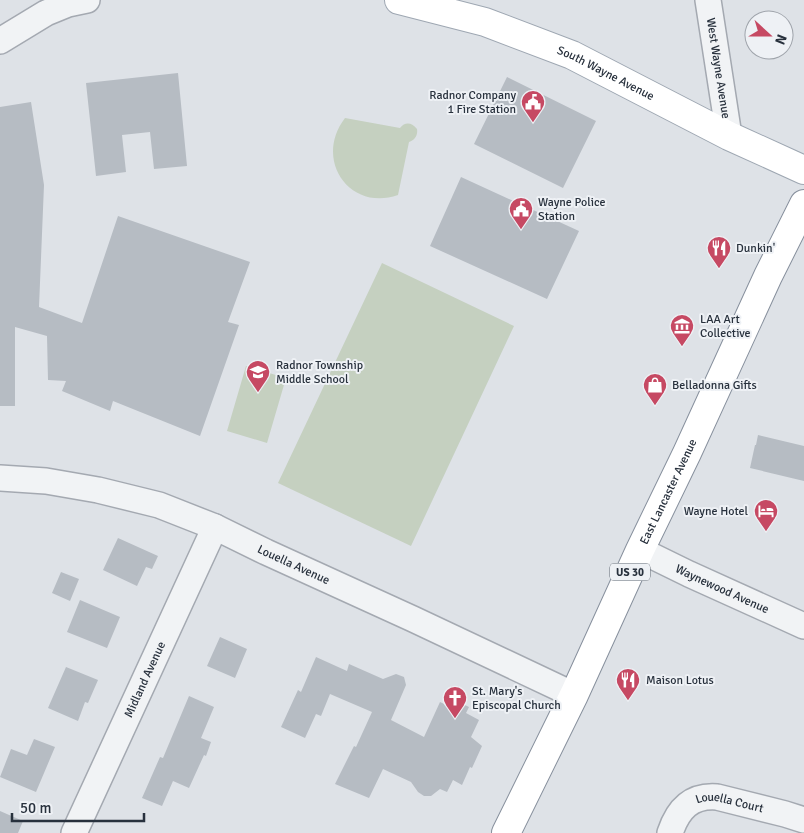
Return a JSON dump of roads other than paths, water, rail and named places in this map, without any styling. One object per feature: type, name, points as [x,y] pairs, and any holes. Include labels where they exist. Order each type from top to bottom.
[{"type":"main road","name":"South Wayne Avenue","points":[[399,0],[485,22],[572,54],[729,136],[804,170]]},
{"type":"main road","name":"East Lancaster Avenue","points":[[513,831],[640,550],[687,453],[768,276],[804,204]]},
{"type":"street","points":[[0,41],[46,12],[87,0]]},
{"type":"street","name":"West Wayne Avenue","points":[[708,0],[729,136]]},
{"type":"street","name":"Louella Avenue","points":[[0,478],[46,481],[98,490],[158,505],[215,527],[574,695]]},
{"type":"street","name":"Midland Avenue","points":[[74,833],[215,527]]},
{"type":"street","name":"Waynewood Avenue","points":[[640,550],[804,626]]},
{"type":"street","name":"Louella Court","points":[[670,833],[684,807],[693,801],[709,796],[804,820]]},
{"type":"place","name":"Radnor Company 1 Fire Station","points":[[533,123]]},
{"type":"place","name":"Wayne Police Station","points":[[521,230]]},
{"type":"place","name":"Dunkin'","points":[[719,269]]},
{"type":"place","name":"LAA Art Collective","points":[[682,347]]},
{"type":"place","name":"Radnor Township Middle School","points":[[258,393]]},
{"type":"place","name":"Belladonna Gifts","points":[[655,406]]},
{"type":"place","name":"Wayne Hotel","points":[[766,532]]},
{"type":"place","name":"Maison Lotus","points":[[628,701]]},
{"type":"place","name":"St. Mary's Episcopal Church","points":[[455,719]]}]
